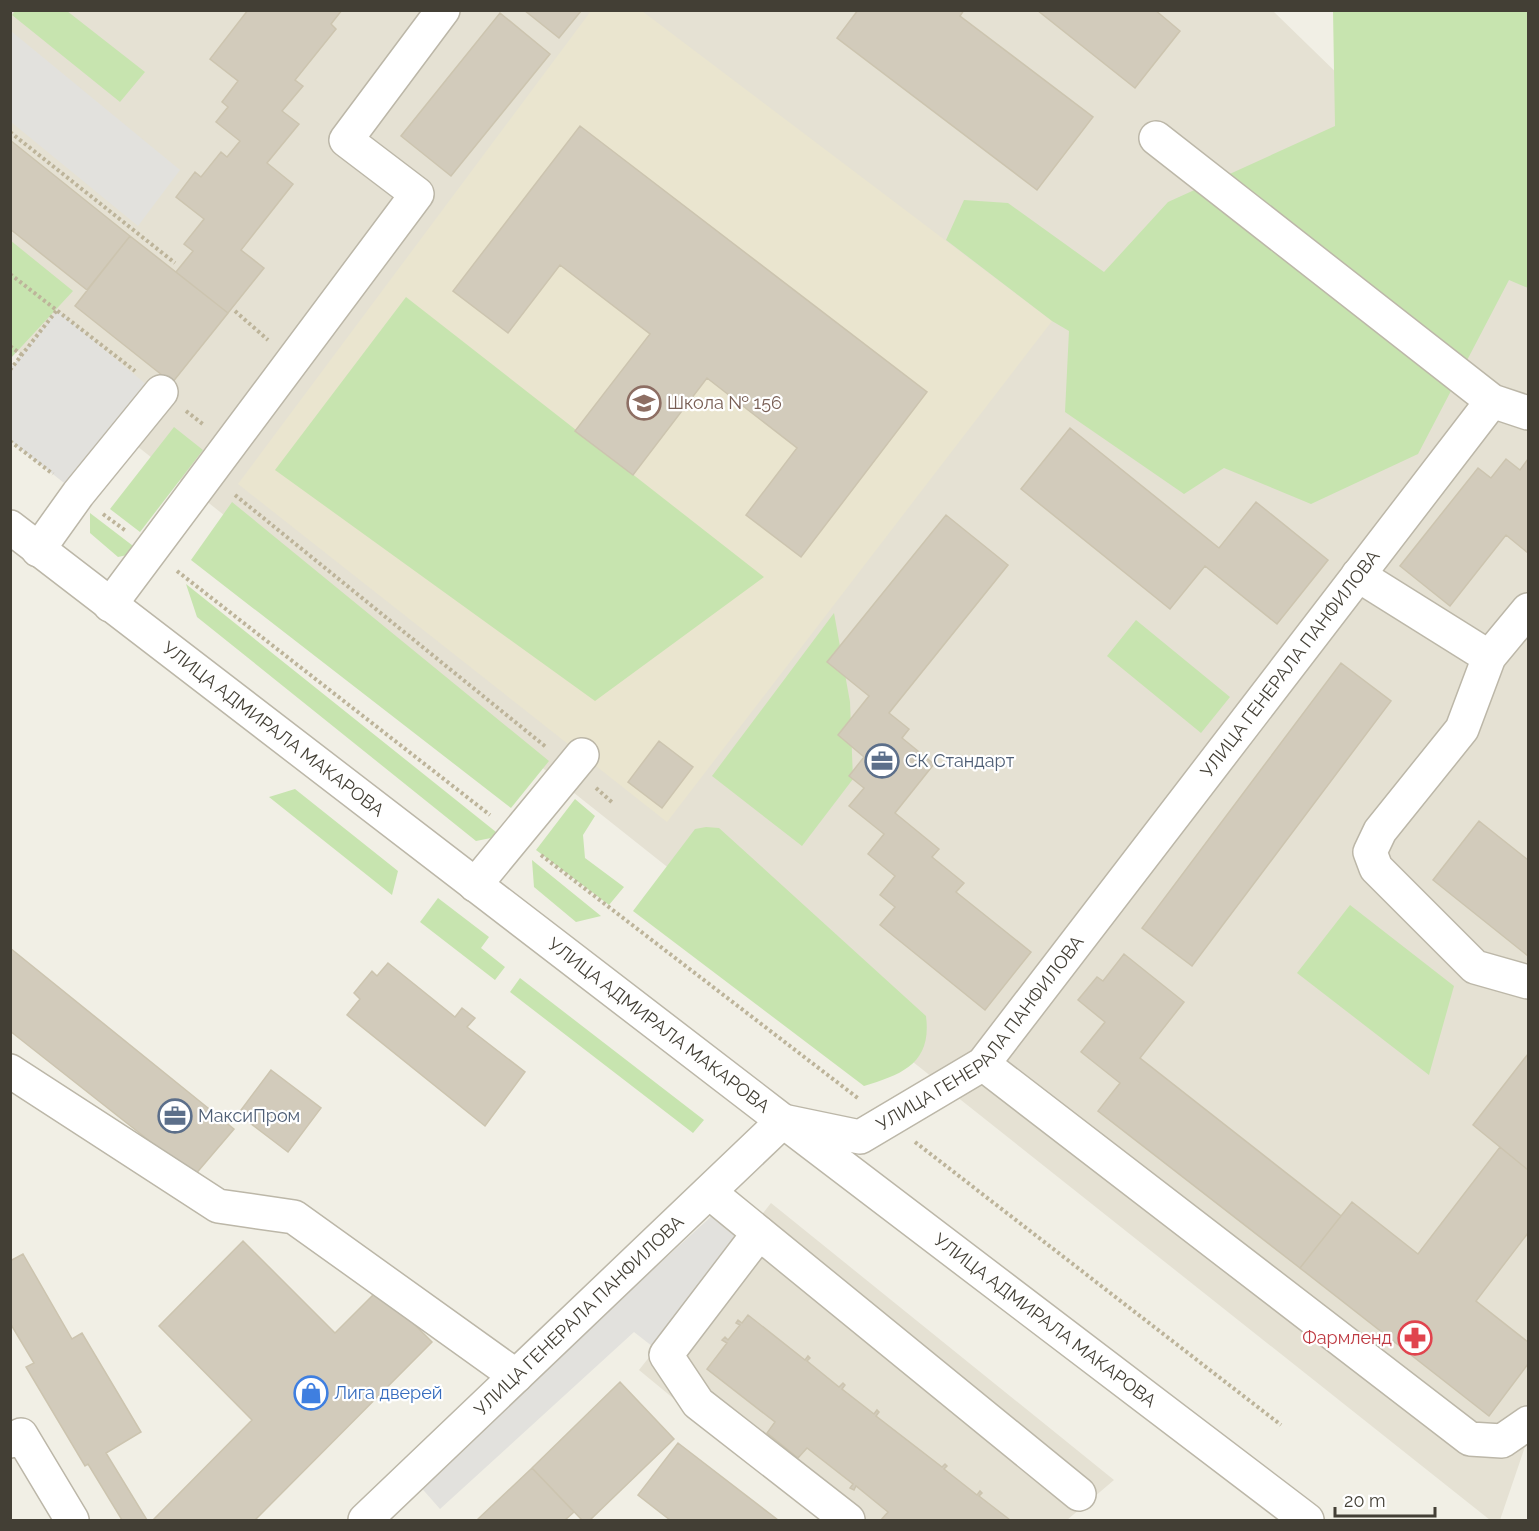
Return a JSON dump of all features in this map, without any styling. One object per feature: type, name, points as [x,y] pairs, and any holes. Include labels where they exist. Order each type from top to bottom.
[{"type":"street","points":[[111,605],[417,194],[346,140],[443,10]]},
{"type":"street","points":[[1156,138],[1492,401],[1528,413]]},
{"type":"street","points":[[38,550],[78,494],[162,392]]},
{"type":"street","name":"УЛИЦА ГЕНЕРАЛА ПАНФИЛОВА","points":[[365,1521],[783,1121],[860,1137],[983,1064],[1492,401]]},
{"type":"street","name":"УЛИЦА АДМИРАЛА МАКАРОВА","points":[[10,527],[1307,1521]]},
{"type":"street","points":[[1358,575],[1489,657]]},
{"type":"street","points":[[1528,610],[1489,657],[1462,729],[1380,831],[1370,852],[1376,868],[1475,967],[1528,982]]},
{"type":"street","points":[[475,885],[577,762]]},
{"type":"street","points":[[983,1064],[1470,1439],[1502,1441],[1528,1423]]},
{"type":"street","points":[[10,1071],[218,1206],[294,1217],[516,1376]]},
{"type":"street","points":[[709,1192],[1079,1494]]},
{"type":"street","points":[[759,1233],[666,1355],[698,1403],[848,1521]]},
{"type":"street","points":[[10,1441],[21,1435],[72,1521]]},
{"type":"path","points":[[10,132],[175,263]]},
{"type":"path","points":[[10,274],[230,445]]},
{"type":"path","points":[[10,370],[57,310]]},
{"type":"path","points":[[235,311],[293,361]]},
{"type":"path","points":[[10,346],[22,355]]},
{"type":"path","points":[[10,441],[516,835]]},
{"type":"path","points":[[209,474],[577,762]]},
{"type":"shaded area","points":[[10,11],[1273,11],[1528,259],[1528,1438],[1500,1520],[1490,1520],[11,346]]},
{"type":"shaded area","name":"Школа № 156","points":[[591,11],[642,11],[1052,321],[667,822],[238,484]]},
{"type":"shaded area","points":[[11,31],[180,170],[138,226],[11,122]]},
{"type":"shaded area","points":[[57,310],[159,395],[78,494],[11,441],[10,369]]},
{"type":"shaded area","points":[[771,1203],[1114,1480],[1067,1520],[821,1520],[639,1370]]},
{"type":"shaded area","points":[[715,1213],[746,1237],[657,1350],[634,1332],[440,1509],[418,1484]]},
{"type":"green space","points":[[16,10],[67,11],[145,72],[120,102],[12,15]]},
{"type":"green space","points":[[1333,11],[1528,11],[1528,288],[1509,280],[1418,454],[1311,504],[1224,468],[1184,494],[1065,412],[1069,331],[1052,321],[946,240],[964,200],[1008,203],[1104,272],[1168,202],[1335,126]]},
{"type":"green space","points":[[10,240],[73,291],[11,358],[10,358]]},
{"type":"green space","points":[[406,297],[764,577],[595,701],[275,470]]},
{"type":"green space","points":[[174,427],[203,450],[140,532],[110,509]]},
{"type":"green space","points":[[232,502],[549,761],[511,808],[191,560]]},
{"type":"green space","points":[[90,513],[141,552],[118,557],[90,533]]},
{"type":"green space","points":[[186,584],[501,836],[476,841],[197,617]]},
{"type":"green space","points":[[834,613],[850,702],[853,779],[802,846],[712,776]]},
{"type":"green space","points":[[1136,620],[1230,697],[1201,733],[1107,656]]},
{"type":"green space","points":[[295,789],[398,871],[392,895],[269,797]]},
{"type":"green space","points":[[575,799],[595,816],[583,835],[585,858],[624,887],[609,905],[536,850]]},
{"type":"green space","points":[[719,828],[926,1016],[927,1032],[924,1045],[912,1064],[891,1077],[864,1086],[633,911],[695,829]]},
{"type":"green space","points":[[532,860],[601,916],[576,922],[534,887]]},
{"type":"green space","points":[[438,898],[489,937],[481,948],[505,967],[495,980],[420,922]]},
{"type":"green space","points":[[1350,905],[1454,986],[1429,1075],[1297,973]]},
{"type":"green space","points":[[520,978],[704,1120],[693,1133],[510,992]]},
{"type":"building","points":[[248,10],[342,10],[331,24],[336,29],[295,80],[303,86],[282,111],[299,124],[267,163],[293,184],[241,250],[264,268],[228,313],[176,272],[193,251],[184,244],[204,219],[176,197],[195,172],[201,177],[221,152],[227,157],[240,141],[216,122],[228,107],[222,102],[238,81],[210,59]]},
{"type":"building","points":[[524,10],[580,10],[581,11],[559,38]]},
{"type":"building","points":[[858,10],[964,10],[960,16],[1093,117],[1037,190],[837,38]]},
{"type":"building","points":[[1037,10],[1155,10],[1180,31],[1135,88]]},
{"type":"building","points":[[500,13],[550,54],[451,176],[401,136]]},
{"type":"building","points":[[580,126],[927,392],[801,557],[746,515],[797,448],[707,378],[633,475],[575,431],[650,334],[560,265],[508,333],[453,291]]},
{"type":"building","points":[[10,140],[130,236],[87,290],[10,229]]},
{"type":"building","points":[[130,236],[228,313],[172,383],[75,306]]},
{"type":"building","points":[[1070,428],[1219,548],[1256,502],[1328,560],[1277,624],[1205,566],[1170,609],[1021,489]]},
{"type":"building","points":[[1506,459],[1520,470],[1528,459],[1528,553],[1506,535],[1450,606],[1400,566],[1478,468],[1491,478]]},
{"type":"building","points":[[946,515],[1008,565],[889,713],[909,729],[902,738],[934,764],[895,813],[939,849],[932,857],[964,883],[956,892],[1031,952],[985,1010],[880,925],[895,907],[880,895],[895,876],[868,854],[884,834],[849,806],[864,788],[849,776],[864,757],[838,735],[869,696],[827,662]]},
{"type":"building","points":[[1341,663],[1391,701],[1192,966],[1142,928]]},
{"type":"building","points":[[659,741],[693,767],[662,808],[628,782]]},
{"type":"building","points":[[1479,821],[1528,860],[1528,956],[1433,880]]},
{"type":"building","points":[[10,948],[234,1129],[194,1176],[10,1031]]},
{"type":"building","points":[[1124,954],[1184,1002],[1140,1058],[1341,1216],[1300,1268],[1098,1111],[1120,1083],[1081,1052],[1105,1022],[1078,1000],[1097,977],[1103,981]]},
{"type":"building","points":[[388,963],[455,1017],[462,1008],[475,1018],[467,1027],[525,1072],[485,1126],[347,1015],[360,999],[354,993],[372,971],[377,976]]},
{"type":"building","points":[[1528,1054],[1528,1170],[1473,1125]]},
{"type":"building","points":[[271,1070],[321,1108],[288,1152],[238,1114]]},
{"type":"building","points":[[1500,1147],[1528,1170],[1528,1233],[1476,1301],[1528,1342],[1528,1364],[1489,1416],[1300,1268],[1352,1202],[1418,1254]]},
{"type":"building","points":[[243,1241],[335,1333],[379,1289],[432,1342],[255,1520],[153,1520],[252,1420],[159,1326]]},
{"type":"building","points":[[23,1254],[72,1339],[82,1333],[141,1432],[106,1453],[147,1520],[122,1520],[88,1464],[85,1466],[26,1367],[34,1363],[10,1323],[10,1261]]},
{"type":"building","points":[[748,1315],[805,1360],[808,1356],[810,1358],[807,1361],[839,1387],[843,1383],[845,1385],[842,1389],[874,1414],[877,1410],[879,1412],[876,1416],[942,1467],[945,1464],[947,1466],[944,1469],[977,1495],[980,1491],[982,1493],[979,1496],[1010,1520],[881,1520],[888,1512],[856,1486],[854,1490],[850,1488],[853,1484],[807,1448],[798,1458],[767,1433],[775,1422],[707,1369],[727,1343],[722,1340],[725,1337],[728,1340],[740,1325],[736,1323],[738,1320],[742,1323]]},
{"type":"building","points":[[620,1382],[674,1439],[590,1520],[582,1520],[532,1468]]},
{"type":"building","points":[[678,1443],[778,1520],[670,1520],[638,1495]]},
{"type":"building","points":[[532,1468],[574,1512],[565,1520],[477,1520]]},
{"type":"place","name":"Школа № 156","points":[[644,403]]},
{"type":"place","name":"СК Стандарт","points":[[882,761]]},
{"type":"place","name":"МаксиПром","points":[[175,1116]]},
{"type":"place","name":"Фармленд","points":[[1415,1338]]},
{"type":"place","name":"Лига дверей","points":[[311,1393]]}]
